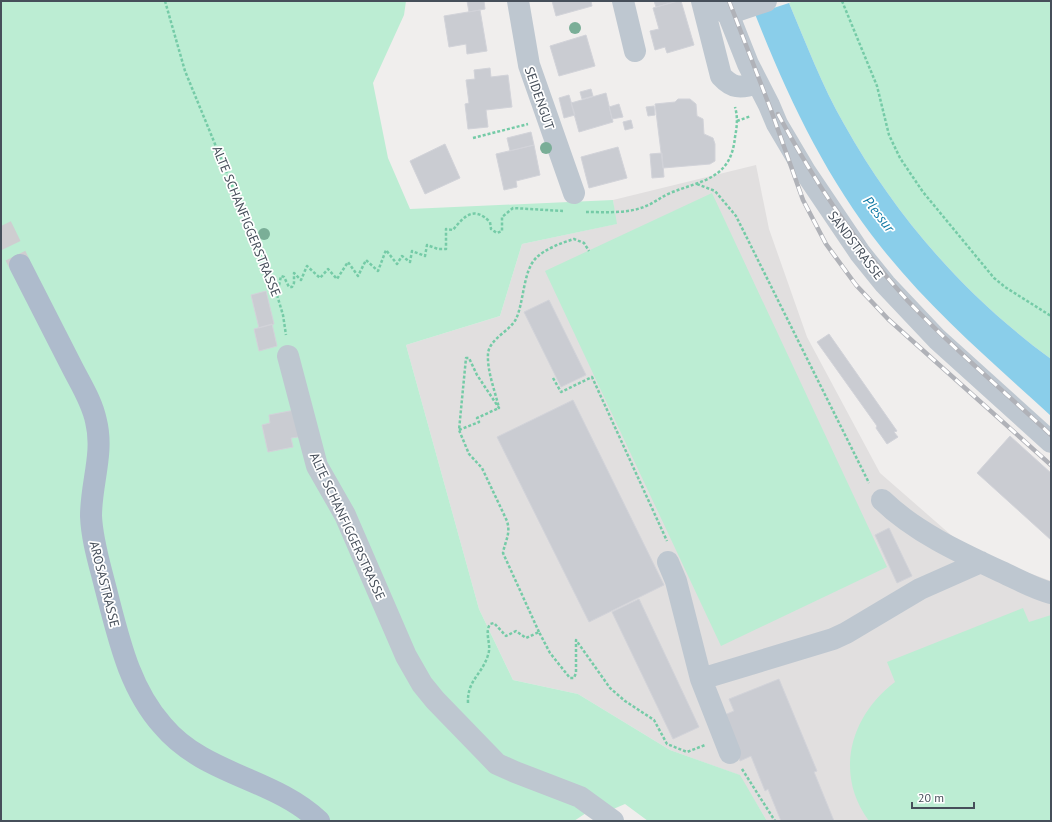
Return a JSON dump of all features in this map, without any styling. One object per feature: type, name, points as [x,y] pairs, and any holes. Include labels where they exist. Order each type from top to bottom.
[{"type":"main road","name":"AROSASTRASSE","points":[[20,265],[94,413],[99,444],[91,515],[94,545],[122,648],[135,683],[143,699],[163,727],[187,748],[214,765],[300,805],[319,821]]},
{"type":"street","name":"SEIDENGUT","points":[[518,1],[526,56],[548,119],[575,205]]},
{"type":"street","points":[[623,1],[634,50]]},
{"type":"street","points":[[702,1],[719,73],[733,86],[745,87],[756,83]]},
{"type":"street","points":[[731,8],[766,1]]},
{"type":"street","name":"SANDSTRASSE","points":[[731,8],[756,83],[770,105],[777,124],[806,173],[842,228],[885,284],[937,339],[1051,442]]},
{"type":"street","name":"ALTE SCHANFIGGERSTRASSE","points":[[288,356],[317,466],[345,515],[406,656],[422,684],[434,700],[494,761],[515,772],[580,797],[613,821]]},
{"type":"street","points":[[882,500],[927,533],[981,562],[1051,593]]},
{"type":"street","points":[[668,562],[676,580],[701,679],[730,753]]},
{"type":"street","points":[[701,679],[834,639],[920,589],[981,562]]},
{"type":"path","name":"ALTE SCHANFIGGERSTRASSE","points":[[165,1],[186,71],[277,295],[285,322],[288,356]]},
{"type":"path","points":[[842,1],[877,86],[889,135],[900,158],[923,192],[981,262],[1005,287],[1051,316]]},
{"type":"path","points":[[277,295],[281,276],[284,277],[289,287],[292,287],[294,283],[294,273],[301,280],[307,266],[320,278],[328,269],[337,279],[348,262],[358,276],[366,260],[378,271],[386,250],[397,264],[402,256],[410,262],[412,251],[425,256],[427,245],[438,249],[446,249],[446,229],[453,230],[464,217],[469,215],[481,215],[490,222],[491,229],[497,233],[502,231],[502,217],[514,208],[575,205],[636,209],[648,206],[668,194],[696,184],[722,170],[727,164],[733,152],[737,121],[736,108],[731,98],[733,86]]},
{"type":"path","points":[[737,121],[752,116],[756,111]]},
{"type":"path","points":[[473,138],[548,119]]},
{"type":"path","points":[[696,184],[716,191],[736,216],[864,477],[882,500]]},
{"type":"path","points":[[499,408],[489,366],[488,351],[495,341],[509,329],[515,320],[533,262],[542,253],[574,239],[584,243],[589,251]]},
{"type":"path","points":[[499,408],[477,375],[469,358],[466,358],[459,430],[469,454],[482,468],[507,521],[510,529],[504,553],[539,632],[556,662],[568,676],[572,678],[576,673],[576,640],[610,688],[625,701],[654,720],[667,744],[687,752],[706,744],[730,753],[746,774],[775,821]]},
{"type":"path","points":[[553,378],[561,392],[592,377],[676,559],[668,562]]},
{"type":"path","points":[[459,430],[479,422],[477,418],[499,408]]},
{"type":"path","points":[[471,710],[468,704],[469,690],[472,680],[482,669],[489,654],[490,644],[487,632],[490,624],[497,624],[506,636],[516,631],[526,638],[539,632]]},
{"type":"shaded area","points":[[756,165],[769,229],[807,337],[880,473],[959,542],[999,562],[1051,581],[1051,821],[767,821],[739,775],[670,750],[578,694],[513,680],[479,609],[406,345],[500,316],[522,244],[616,224],[613,200]]},
{"type":"green space","points":[[1,1],[406,1],[404,15],[373,83],[388,158],[410,209],[613,200],[617,224],[522,244],[500,316],[406,345],[479,609],[513,680],[578,694],[670,750],[740,775],[767,821],[648,821],[625,804],[604,813],[595,807],[574,821],[1,821]]},
{"type":"green space","points":[[793,1],[1051,1],[1051,359],[990,309],[961,281],[910,223],[886,191],[864,158],[829,95],[789,3]]},
{"type":"green space","points":[[712,193],[887,567],[721,646],[545,271]]},
{"type":"green space","points":[[1023,608],[1029,622],[1051,615],[1051,821],[869,821],[858,803],[852,784],[850,765],[852,747],[858,729],[867,711],[895,682],[887,662]]},
{"type":"water","name":"Plessur","points":[[789,3],[836,110],[864,158],[886,191],[935,253],[961,281],[1020,335],[1051,359],[1051,416],[984,355],[920,292],[881,247],[842,192],[809,135],[781,76],[755,14]]},
{"type":"building","points":[[467,1],[484,1],[485,9],[469,12]]},
{"type":"building","points":[[552,1],[591,1],[592,6],[556,16]]},
{"type":"building","points":[[654,1],[678,1],[656,7]]},
{"type":"building","points":[[681,1],[694,45],[667,53],[665,47],[655,50],[650,31],[659,29],[653,8]]},
{"type":"building","points":[[480,10],[487,51],[467,54],[466,44],[449,47],[444,16]]},
{"type":"building","points":[[586,35],[595,66],[559,76],[550,46]]},
{"type":"building","points":[[490,68],[491,77],[508,75],[512,107],[486,110],[488,127],[468,129],[465,104],[469,103],[466,80],[475,79],[474,70]]},
{"type":"building","points":[[591,89],[593,96],[582,99],[580,92]]},
{"type":"building","points":[[606,93],[613,122],[579,132],[571,103]]},
{"type":"building","points":[[569,95],[575,115],[564,118],[559,98]]},
{"type":"building","points":[[678,99],[690,99],[696,104],[697,116],[703,119],[704,134],[713,138],[715,144],[715,161],[710,164],[663,168],[655,104],[675,102]]},
{"type":"building","points":[[619,104],[623,117],[612,119],[609,107]]},
{"type":"building","points":[[654,106],[655,115],[648,116],[646,107]]},
{"type":"building","points":[[631,120],[633,128],[625,130],[623,122]]},
{"type":"building","points":[[531,132],[534,145],[510,151],[507,138]]},
{"type":"building","points":[[445,144],[460,178],[425,194],[410,161]]},
{"type":"building","points":[[534,145],[540,175],[516,181],[517,187],[504,190],[496,154]]},
{"type":"building","points":[[618,147],[627,178],[589,188],[581,157]]},
{"type":"building","points":[[662,153],[664,177],[652,178],[650,154]]},
{"type":"building","points":[[266,291],[274,324],[259,328],[251,295]]},
{"type":"building","points":[[549,300],[586,375],[561,387],[524,312]]},
{"type":"building","points":[[272,324],[277,346],[259,351],[254,329]]},
{"type":"building","points":[[829,334],[897,431],[894,432],[898,437],[887,444],[876,428],[877,426],[817,342]]},
{"type":"building","points":[[573,400],[664,585],[589,622],[497,437]]},
{"type":"building","points":[[300,409],[305,436],[291,438],[293,447],[268,452],[262,425],[270,423],[269,415]]},
{"type":"building","points":[[1010,436],[1051,473],[1051,540],[977,473]]},
{"type":"building","points":[[889,528],[912,576],[897,583],[875,535]]},
{"type":"building","points":[[639,599],[699,727],[673,739],[612,612]]},
{"type":"building","points":[[779,679],[817,771],[814,772],[834,821],[781,821],[768,789],[765,791],[751,756],[740,761],[722,716],[734,711],[729,699]]},
{"type":"tunnel","points":[[1,226],[20,265]]},
{"type":"railway","points":[[729,1],[771,110],[803,200],[826,244],[856,285],[888,319],[1051,465]]},
{"type":"railway","points":[[778,114],[821,188],[853,234],[888,279],[924,318],[1051,435]]}]
